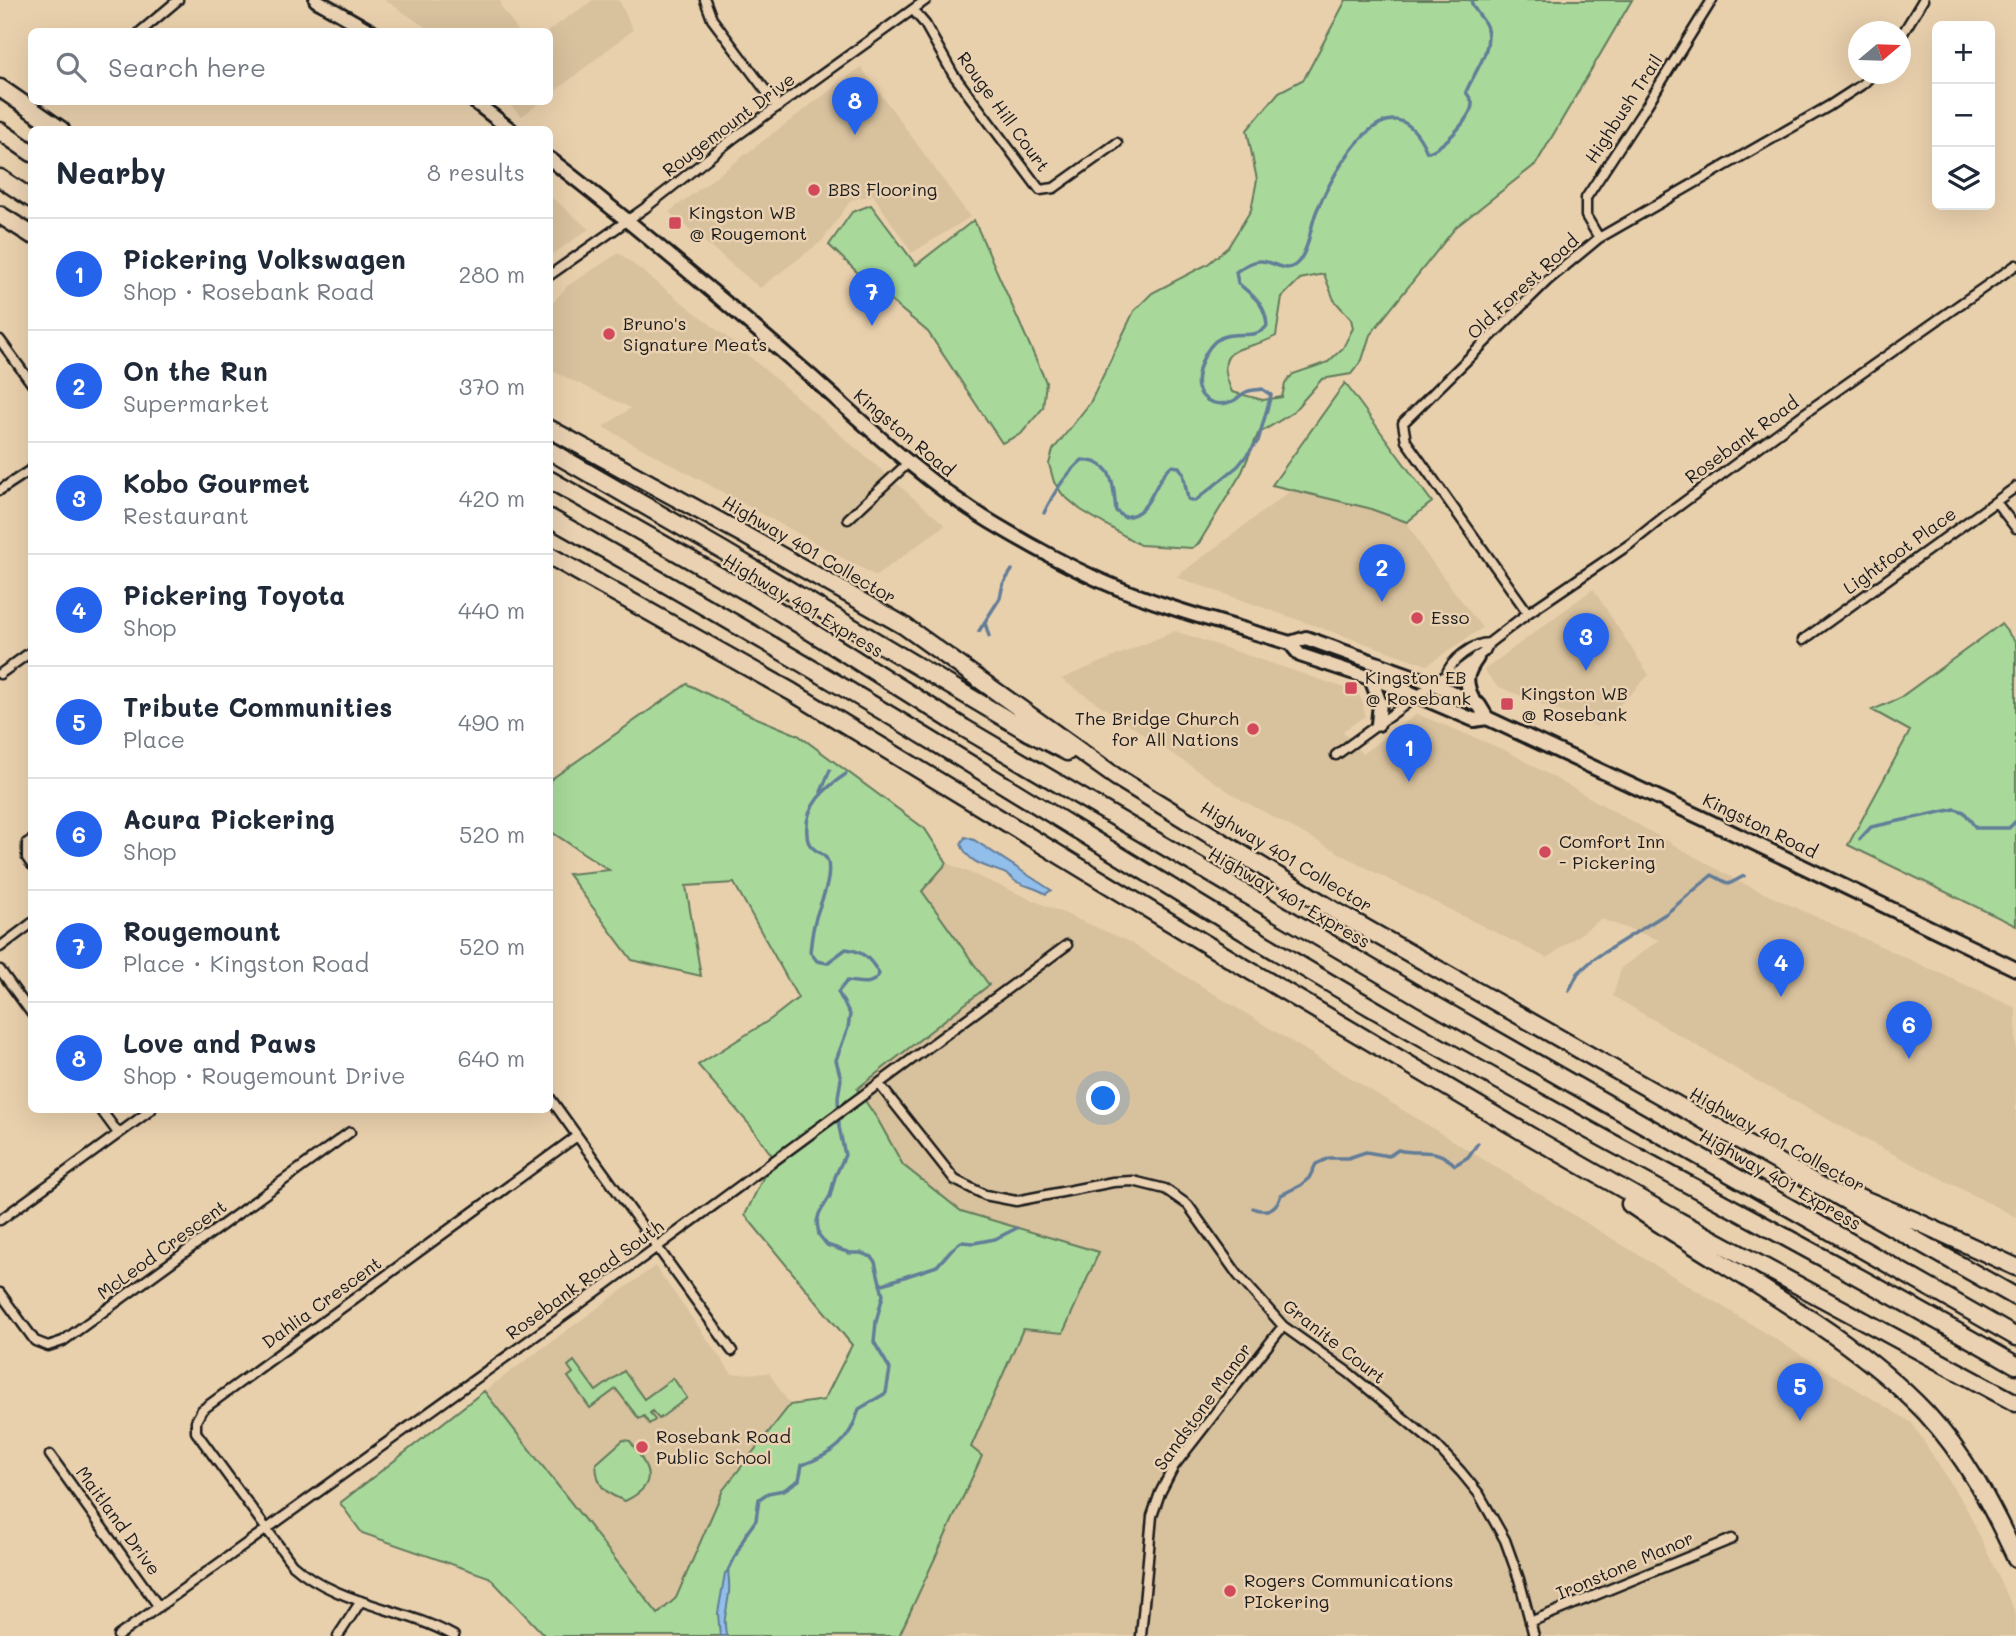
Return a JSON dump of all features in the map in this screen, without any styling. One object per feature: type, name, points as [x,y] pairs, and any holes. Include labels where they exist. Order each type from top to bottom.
[{"type":"highway","points":[[0,88],[55,126]]},
{"type":"highway","points":[[0,131],[28,150]]},
{"type":"highway","points":[[0,178],[28,196]]},
{"type":"highway","points":[[0,215],[28,232]]},
{"type":"highway","name":"Highway 401 Collector","points":[[553,431],[740,532],[903,625],[1116,777],[1335,911],[2016,1297]]},
{"type":"highway","points":[[553,453],[1030,733],[1116,777]]},
{"type":"highway","name":"Highway 401 Express","points":[[553,482],[756,597],[964,728],[1422,999],[2016,1337]]},
{"type":"highway","points":[[553,520],[725,616],[1398,1024],[2016,1365]]},
{"type":"highway","points":[[553,558],[792,692],[1237,963],[1532,1137],[1679,1221],[2016,1403]]},
{"type":"highway","points":[[1532,1137],[1671,1232],[1832,1335],[1891,1381],[1926,1413],[1960,1455],[1993,1508],[2016,1558]]},
{"type":"highway","points":[[1782,1164],[2016,1267]]},
{"type":"main road","points":[[304,0],[319,1],[365,28]]},
{"type":"main road","points":[[479,105],[506,126]]},
{"type":"main road","name":"Kingston Road","points":[[553,161],[721,298],[908,463],[989,521],[1099,580],[1166,605],[1290,643],[1300,655],[1418,696],[1474,720],[1488,718]]},
{"type":"main road","name":"Kingston Road","points":[[1290,643],[1306,638],[1434,684],[1479,705],[1488,718],[1693,813],[2016,969]]},
{"type":"main road","points":[[1474,703],[1467,675],[1477,658]]},
{"type":"main road","points":[[1371,680],[1380,702],[1378,724]]},
{"type":"street","points":[[145,28],[178,0]]},
{"type":"street","points":[[705,0],[712,19],[778,107]]},
{"type":"street","name":"Rougemount Drive","points":[[553,273],[926,0]]},
{"type":"street","name":"Highbush Trail","points":[[1599,238],[1586,216],[1586,198],[1712,0]]},
{"type":"street","points":[[1910,21],[1923,0]]},
{"type":"street","name":"Rouge Hill Court","points":[[913,10],[925,24],[953,74],[1040,190],[1054,188],[1117,143]]},
{"type":"street","name":"Old Forest Road","points":[[1528,613],[1406,441],[1403,423],[1547,281],[1599,238],[1864,84]]},
{"type":"street","name":"Rosebank Road","points":[[1336,755],[1446,675],[1456,673],[1477,658],[1486,651],[1489,643],[1528,613],[1630,544],[1805,413],[2016,265]]},
{"type":"street","points":[[0,340],[28,378]]},
{"type":"street","points":[[848,519],[908,463]]},
{"type":"street","points":[[0,489],[28,472]]},
{"type":"street","name":"Lightfoot Place","points":[[1803,640],[2016,487]]},
{"type":"street","points":[[1997,502],[2016,528]]},
{"type":"street","name":"Rosebank Road","points":[[1446,675],[1450,665],[1480,643],[1489,643]]},
{"type":"street","points":[[0,674],[28,654]]},
{"type":"street","points":[[28,842],[28,859]]},
{"type":"street","points":[[0,947],[28,926]]},
{"type":"street","name":"Rosebank Road South","points":[[118,1636],[268,1530],[1067,945]]},
{"type":"street","points":[[0,970],[28,1008]]},
{"type":"street","name":"Granite Court","points":[[879,1084],[955,1180],[985,1195],[1016,1200],[1113,1182],[1133,1181],[1165,1189],[1193,1209],[1238,1275],[1283,1326],[1349,1373],[1436,1445],[1479,1494],[1505,1540],[1534,1636]]},
{"type":"street","points":[[553,1102],[732,1351]]},
{"type":"street","points":[[103,1113],[118,1133]]},
{"type":"street","points":[[0,1220],[147,1113]]},
{"type":"street","name":"McLeod Crescent","points":[[0,1293],[35,1341],[48,1346],[63,1341],[350,1132]]},
{"type":"street","name":"Dahlia Crescent","points":[[268,1530],[196,1432],[196,1421],[202,1410],[577,1136]]},
{"type":"street","name":"Sandstone Manor","points":[[1141,1636],[1152,1516],[1160,1493],[1174,1466],[1283,1326]]},
{"type":"street","name":"Maitland Drive","points":[[50,1455],[159,1606]]},
{"type":"street","points":[[268,1530],[292,1564],[305,1576],[339,1594],[429,1624],[454,1636]]},
{"type":"street","name":"Ironstone Manor","points":[[1530,1622],[1732,1539]]},
{"type":"street","points":[[338,1636],[361,1601]]},
{"type":"shaded area","points":[[385,0],[499,0],[516,28],[427,28]]},
{"type":"shaded area","points":[[593,0],[619,0],[633,30],[553,93],[552,28]]},
{"type":"shaded area","points":[[861,67],[970,217],[912,253],[873,195],[851,200],[822,241],[760,288],[669,212]]},
{"type":"shaded area","points":[[509,105],[537,105],[522,116]]},
{"type":"shaded area","points":[[553,199],[589,229],[553,254]]},
{"type":"shaded area","points":[[619,253],[729,339],[945,525],[876,576],[603,427],[631,408],[553,371],[553,302],[567,286]]},
{"type":"shaded area","points":[[1293,489],[1368,508],[1407,522],[1423,550],[1482,628],[1427,665],[1176,577]]},
{"type":"shaded area","points":[[1593,589],[1649,675],[1598,727],[1497,686],[1484,670]]},
{"type":"shaded area","points":[[1175,631],[1357,692],[1363,703],[1365,716],[1343,731],[1362,754],[1417,714],[1505,750],[1740,882],[2016,1008],[2016,1217],[1757,1081],[1613,996],[1621,968],[1659,940],[1601,919],[1547,958],[1376,873],[1240,799],[1061,679]]},
{"type":"shaded area","points":[[947,863],[1128,941],[1912,1423],[1968,1511],[2016,1614],[2016,1636],[899,1636],[982,1457],[971,1447],[1024,1329],[1099,1252],[961,1211],[903,1165],[878,1120],[856,1089],[876,1073],[922,891]]},
{"type":"shaded area","name":"Rosebank Road Public School","points":[[655,1266],[732,1374],[769,1373],[790,1405],[723,1490],[676,1599],[658,1615],[484,1391]]},
{"type":"green space","points":[[1346,0],[1632,0],[1536,164],[1456,227],[1370,335],[1362,360],[1351,374],[1322,379],[1292,413],[1258,434],[1242,472],[1199,543],[1192,548],[1140,545],[1081,510],[1063,495],[1054,482],[1049,464],[1053,450],[1090,403],[1134,311],[1152,293],[1208,264],[1228,247],[1251,210],[1257,180],[1247,130],[1279,92],[1304,79]],"holes":[[[1324,274],[1334,300],[1351,319],[1353,328],[1343,348],[1328,362],[1293,374],[1285,384],[1282,397],[1263,400],[1232,392],[1226,376],[1229,356],[1235,351],[1276,336],[1282,297],[1300,279]]]},
{"type":"green space","points":[[871,205],[916,265],[974,220],[1046,382],[1043,408],[1021,434],[1002,443],[928,332],[829,245],[852,212]]},
{"type":"green space","points":[[1345,383],[1432,502],[1407,522],[1368,508],[1272,485]]},
{"type":"green space","points":[[2001,624],[2016,643],[2016,926],[1848,845],[1910,731],[1872,710],[1898,699]]},
{"type":"green space","points":[[687,684],[798,735],[925,829],[947,863],[922,891],[989,985],[857,1089],[903,1165],[961,1211],[1099,1252],[1063,1333],[1023,1329],[971,1447],[982,1456],[899,1636],[545,1636],[489,1577],[362,1533],[340,1503],[484,1391],[658,1614],[676,1598],[723,1490],[790,1405],[824,1400],[852,1345],[745,1215],[773,1157],[749,1124],[698,1065],[771,1019],[798,998],[734,883],[686,886],[701,976],[632,960],[568,874],[609,870],[553,833],[553,778]]},
{"type":"green space","points":[[574,1361],[596,1391],[624,1371],[644,1399],[673,1378],[687,1398],[659,1419],[652,1411],[650,1413],[655,1420],[649,1424],[644,1416],[639,1419],[616,1389],[590,1408],[568,1377],[573,1373],[568,1366]]},
{"type":"green space","points":[[623,1440],[630,1441],[648,1474],[643,1488],[625,1501],[603,1488],[596,1464]]},
{"type":"water","points":[[965,837],[974,840],[1051,890],[1046,894],[974,861],[961,844]]},
{"type":"water","points":[[728,1571],[726,1636],[720,1636],[718,1613],[725,1573]]},
{"type":"waterway","points":[[1044,513],[1060,485],[1082,460],[1101,465],[1106,470],[1113,484],[1116,511],[1124,517],[1133,515],[1146,504],[1171,466],[1179,467],[1183,473],[1188,499],[1195,501],[1238,466],[1258,441],[1271,395],[1262,389],[1252,390],[1228,403],[1217,403],[1200,393],[1197,381],[1202,361],[1210,347],[1218,340],[1235,334],[1260,332],[1267,326],[1261,306],[1238,283],[1236,272],[1257,261],[1285,268],[1290,268],[1299,261],[1317,210],[1336,173],[1364,135],[1380,123],[1397,120],[1412,129],[1427,152],[1440,146],[1462,124],[1468,116],[1472,102],[1466,92],[1481,62],[1488,37],[1486,25],[1471,0]]},
{"type":"waterway","points":[[979,631],[1000,598],[1003,584],[1012,570]]},
{"type":"waterway","points":[[985,623],[989,636]]},
{"type":"waterway","points":[[821,792],[830,770]]},
{"type":"waterway","points":[[728,1571],[756,1520],[759,1499],[768,1493],[784,1490],[799,1480],[802,1465],[839,1445],[851,1430],[859,1409],[886,1393],[890,1369],[874,1342],[883,1295],[875,1262],[872,1257],[861,1253],[850,1253],[827,1245],[819,1235],[817,1222],[845,1155],[839,1127],[838,1097],[841,1079],[836,1060],[848,1028],[850,1014],[838,992],[847,981],[869,982],[879,974],[870,960],[857,952],[846,949],[827,963],[817,961],[810,952],[814,925],[829,870],[826,858],[809,844],[807,824],[812,806],[831,785],[846,774]]},
{"type":"waterway","points":[[1860,839],[1871,827],[1955,809],[1964,812],[1976,828],[2009,828],[2016,821]]},
{"type":"waterway","points":[[1569,991],[1578,973],[1595,958],[1667,913],[1712,875],[1729,884],[1744,876]]},
{"type":"waterway","points":[[1253,1208],[1271,1209],[1281,1195],[1309,1178],[1316,1164],[1329,1158],[1348,1158],[1366,1152],[1389,1156],[1398,1150],[1434,1153],[1455,1165],[1468,1157],[1478,1143]]},
{"type":"waterway","points":[[880,1285],[937,1266],[961,1242],[974,1243],[995,1239],[1017,1228]]},
{"type":"place","name":"Love and Paws","points":[[855,135]]},
{"type":"place","name":"BBS Flooring","points":[[814,190]]},
{"type":"place","name":"Kingston WB @ Rougemont","points":[[675,223]]},
{"type":"place","name":"Rougemount","points":[[872,326]]},
{"type":"place","name":"Bruno's Signature Meats","points":[[609,334]]},
{"type":"place","name":"On the Run","points":[[1382,602]]},
{"type":"place","name":"Esso","points":[[1417,618]]},
{"type":"place","name":"Kobo Gourmet","points":[[1586,671]]},
{"type":"place","name":"Kingston EB @ Rosebank","points":[[1351,688]]},
{"type":"place","name":"Kingston WB @ Rosebank","points":[[1507,704]]},
{"type":"place","name":"The Bridge Church for All Nations","points":[[1253,729]]},
{"type":"place","name":"Pickering Volkswagen","points":[[1409,782]]},
{"type":"place","name":"Comfort Inn - Pickering","points":[[1545,852]]},
{"type":"place","name":"Pickering Toyota","points":[[1781,997]]},
{"type":"place","name":"Acura Pickering","points":[[1909,1059]]},
{"type":"place","name":"Tribute Communities","points":[[1800,1421]]},
{"type":"place","name":"Rosebank Road Public School","points":[[642,1447]]},
{"type":"place","name":"Rogers Communications PIckering","points":[[1230,1591]]}]
